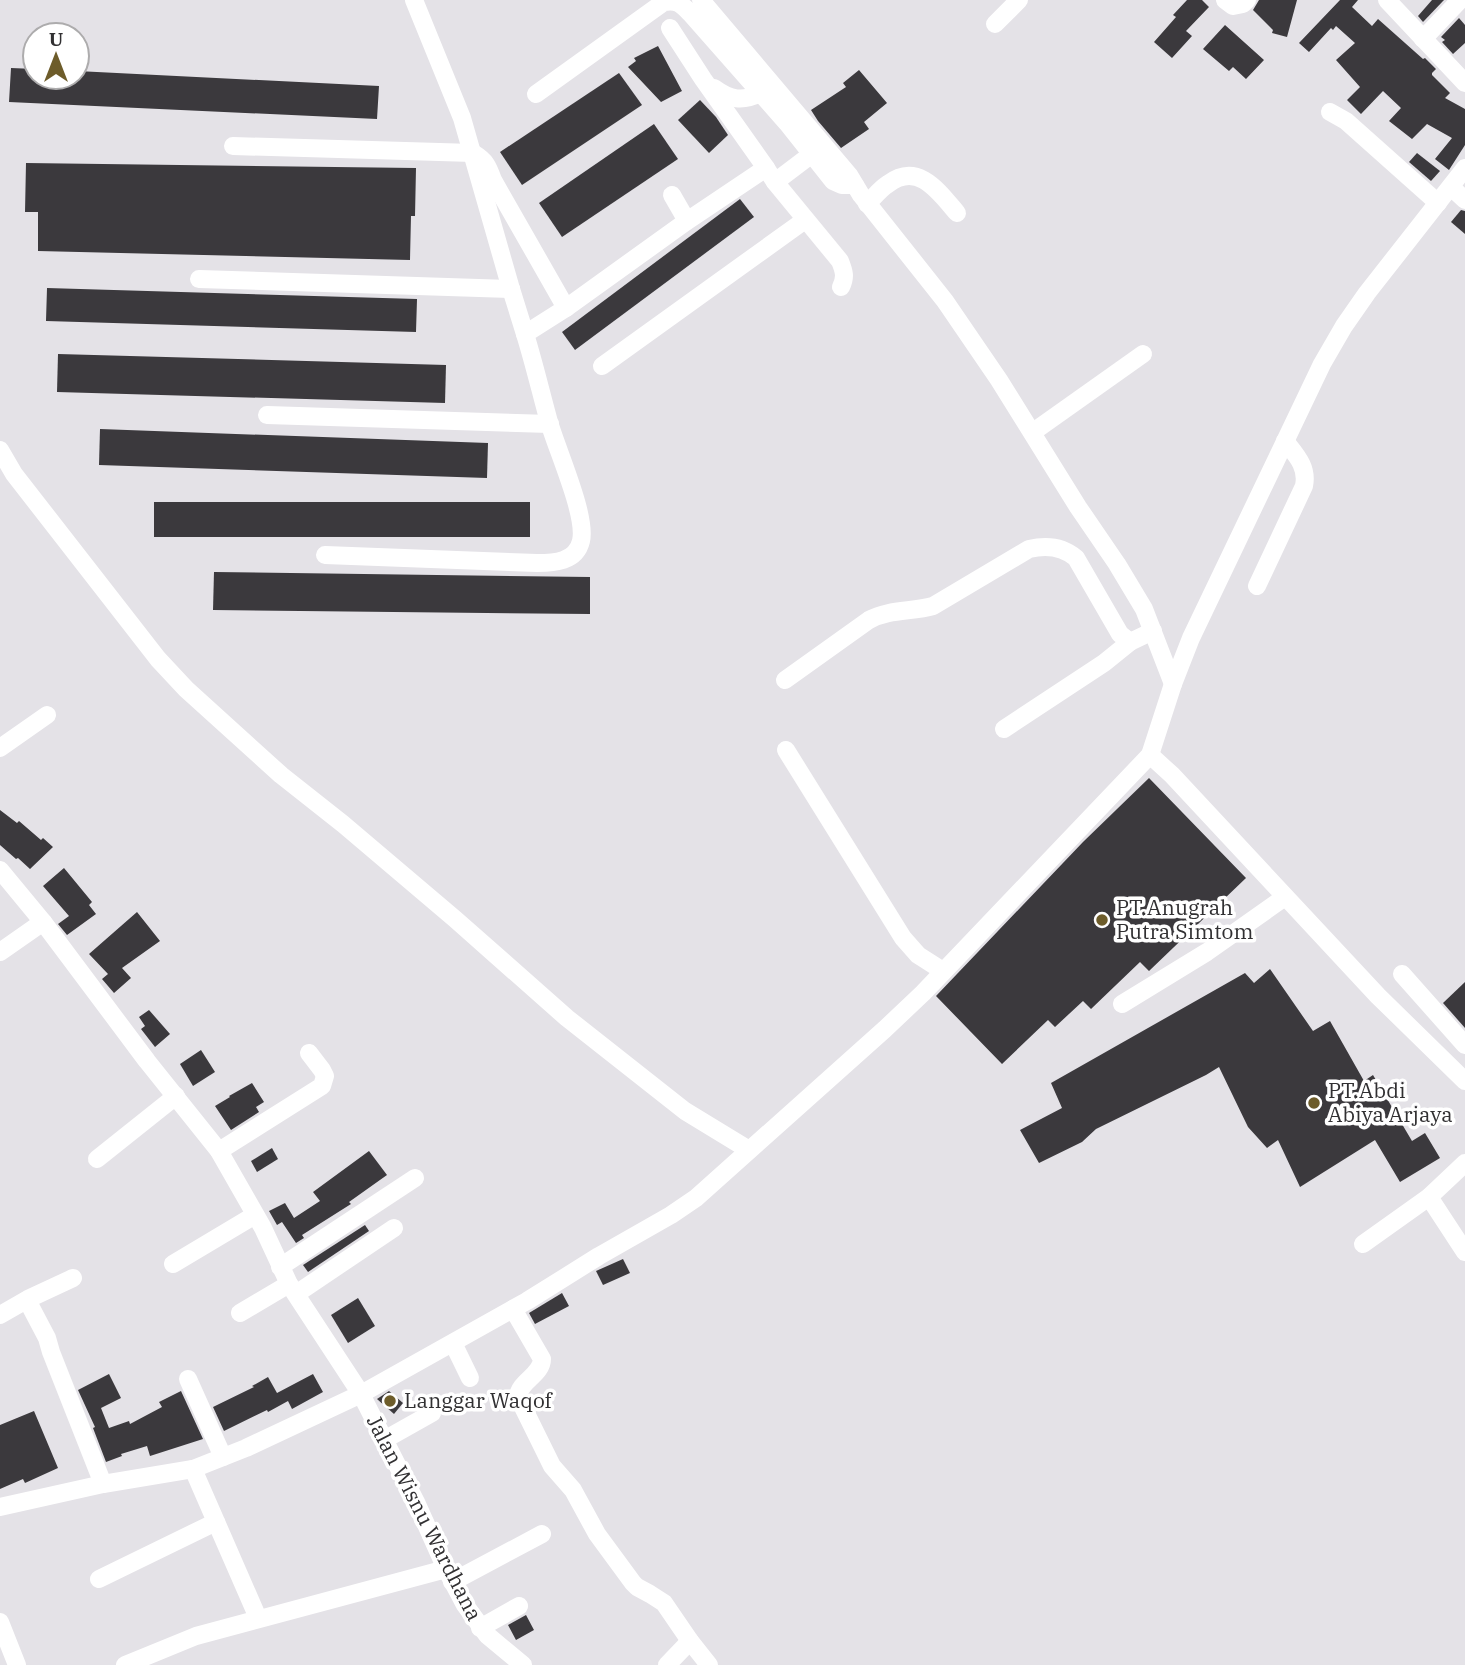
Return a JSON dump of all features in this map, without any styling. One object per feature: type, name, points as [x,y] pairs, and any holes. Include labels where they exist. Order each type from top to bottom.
[{"type":"street","points":[[325,555],[558,563],[569,558],[581,540],[580,523],[570,485],[550,425],[462,118],[414,0]]},
{"type":"street","points":[[701,0],[849,176],[867,204],[945,301],[1033,432],[1077,507],[1136,593],[1173,684]]},
{"type":"street","points":[[995,24],[1019,0]]},
{"type":"street","points":[[1225,0],[1233,6],[1243,4],[1247,0]]},
{"type":"street","points":[[1387,0],[1465,83]]},
{"type":"street","points":[[1423,39],[1460,0]]},
{"type":"street","points":[[536,94],[664,1],[675,1],[682,5],[760,93],[836,183],[842,186],[855,185]]},
{"type":"street","points":[[670,28],[771,175],[840,261],[844,273],[841,287]]},
{"type":"street","points":[[703,79],[733,99],[751,98],[760,93]]},
{"type":"street","points":[[1330,112],[1346,121],[1438,203]]},
{"type":"street","points":[[233,146],[472,153],[484,160],[566,308]]},
{"type":"street","points":[[526,334],[687,221],[812,154]]},
{"type":"street","points":[[1,1505],[193,1469],[257,1443],[361,1394],[513,1309],[671,1215],[713,1185],[885,1029],[1150,755],[1191,638],[1322,364],[1367,293],[1465,168]]},
{"type":"street","points":[[867,204],[889,182],[916,176],[923,178],[933,187],[957,213]]},
{"type":"street","points":[[1451,187],[1465,200]]},
{"type":"street","points":[[672,195],[687,221]]},
{"type":"street","points":[[602,366],[805,220]]},
{"type":"street","points":[[198,279],[511,289]]},
{"type":"street","points":[[1033,432],[1143,354]]},
{"type":"street","points":[[267,415],[550,425]]},
{"type":"street","points":[[1257,586],[1305,480],[1304,467],[1285,441]]},
{"type":"street","points":[[0,450],[14,474],[150,649],[186,688],[281,775],[455,919],[567,1018],[685,1111],[749,1150]]},
{"type":"street","points":[[785,680],[879,614],[933,606],[1029,549],[1040,546],[1059,548],[1076,558],[1120,635],[1130,642]]},
{"type":"street","points":[[1004,729],[1104,663],[1130,642],[1153,631]]},
{"type":"street","points":[[0,748],[47,715]]},
{"type":"street","points":[[786,750],[903,938],[918,955],[943,971]]},
{"type":"street","points":[[1150,755],[1172,775],[1378,996],[1465,1081]]},
{"type":"street","name":"Jalan Wisnu Wardhana","points":[[0,870],[219,1151],[256,1215],[280,1267],[361,1394],[465,1605],[480,1628],[516,1663]]},
{"type":"street","points":[[1122,1004],[1206,952],[1285,897]]},
{"type":"street","points":[[0,952],[43,922]]},
{"type":"street","points":[[1402,974],[1465,1045]]},
{"type":"street","points":[[219,1151],[321,1086],[325,1080],[324,1072],[309,1053]]},
{"type":"street","points":[[97,1159],[176,1097]]},
{"type":"street","points":[[1363,1244],[1429,1197],[1465,1163]]},
{"type":"street","points":[[280,1267],[415,1178]]},
{"type":"street","points":[[1429,1197],[1465,1252]]},
{"type":"street","points":[[173,1264],[256,1215]]},
{"type":"street","points":[[240,1313],[293,1289],[394,1228]]},
{"type":"street","points":[[0,1315],[74,1278]]},
{"type":"street","points":[[27,1300],[47,1338],[103,1484]]},
{"type":"street","points":[[513,1309],[543,1363],[519,1390],[518,1397],[552,1466],[573,1490],[597,1534],[633,1583],[664,1603],[709,1665]]},
{"type":"street","points":[[453,1343],[470,1378]]},
{"type":"street","points":[[188,1379],[223,1457]]},
{"type":"street","points":[[384,1440],[432,1413]]},
{"type":"street","points":[[193,1469],[258,1618]]},
{"type":"street","points":[[99,1579],[216,1522]]},
{"type":"street","points":[[125,1665],[196,1636],[258,1618],[449,1576],[542,1534]]},
{"type":"street","points":[[480,1628],[519,1606]]},
{"type":"street","points":[[0,1622],[17,1665]]},
{"type":"street","points":[[667,1665],[690,1641]]},
{"type":"building","points":[[1187,0],[1202,0],[1209,7],[1186,31],[1192,36],[1172,58],[1154,42]]},
{"type":"building","points":[[1259,0],[1297,0],[1287,37],[1272,33],[1273,30],[1253,10]]},
{"type":"building","points":[[1340,0],[1358,0],[1352,7],[1372,26],[1378,19],[1425,58],[1436,69],[1432,75],[1450,93],[1445,98],[1465,109],[1465,145],[1449,170],[1435,159],[1452,138],[1427,124],[1412,139],[1389,121],[1401,108],[1383,91],[1361,114],[1347,100],[1360,87],[1336,60],[1355,43],[1336,26],[1309,52],[1299,43]]},
{"type":"building","points":[[1432,0],[1444,0],[1423,22],[1418,16]]},
{"type":"building","points":[[1459,18],[1465,25],[1465,43],[1453,54],[1441,37]]},
{"type":"building","points":[[1225,25],[1264,60],[1246,79],[1233,67],[1229,71],[1203,49]]},
{"type":"building","points":[[658,46],[682,91],[661,102],[628,67],[636,61],[634,58]]},
{"type":"building","points":[[11,68],[21,68],[21,91],[91,91],[91,72],[379,86],[377,119],[9,102]]},
{"type":"building","points":[[859,70],[887,103],[864,122],[869,129],[841,148],[811,110],[846,87],[843,83]]},
{"type":"building","points":[[619,73],[642,105],[522,185],[500,152]]},
{"type":"building","points":[[700,100],[728,135],[709,153],[678,120]]},
{"type":"building","points":[[654,124],[678,159],[562,237],[539,203]]},
{"type":"building","points":[[1417,153],[1440,171],[1431,181],[1409,162]]},
{"type":"building","points":[[26,163],[416,168],[415,216],[411,216],[410,260],[38,251],[38,212],[25,212]]},
{"type":"building","points":[[740,199],[754,217],[575,350],[562,332]]},
{"type":"building","points":[[1461,210],[1465,211],[1465,234],[1451,222]]},
{"type":"building","points":[[47,288],[417,299],[416,332],[46,321]]},
{"type":"building","points":[[58,354],[446,365],[445,403],[57,392]]},
{"type":"building","points":[[100,429],[488,443],[487,478],[99,465]]},
{"type":"building","points":[[154,502],[530,502],[530,537],[154,537]]},
{"type":"building","points":[[214,572],[590,577],[590,614],[213,610]]},
{"type":"building","name":"PT.Anugrah Putra Simtom","points":[[1149,778],[1246,878],[1149,971],[1140,962],[1091,1009],[1083,1001],[1055,1027],[1048,1020],[1002,1064],[936,996],[1083,842]]},
{"type":"building","points":[[0,810],[53,847],[30,869],[0,845]]},
{"type":"building","points":[[64,868],[92,902],[89,905],[96,914],[67,935],[58,924],[69,916],[43,886]]},
{"type":"building","points":[[137,912],[160,941],[122,968],[131,978],[114,993],[102,979],[108,974],[89,954]]},
{"type":"building","points":[[1270,969],[1313,1031],[1330,1021],[1364,1081],[1373,1075],[1412,1141],[1425,1133],[1440,1158],[1400,1182],[1375,1140],[1300,1187],[1278,1140],[1267,1148],[1248,1127],[1219,1067],[1096,1129],[1082,1142],[1039,1163],[1020,1130],[1062,1108],[1051,1083],[1245,973],[1254,983]]},
{"type":"building","points":[[1465,982],[1465,1028],[1443,1003]]},
{"type":"building","points":[[149,1010],[170,1034],[155,1047],[141,1029],[145,1026],[139,1017]]},
{"type":"building","points":[[201,1050],[215,1072],[193,1086],[180,1064]]},
{"type":"building","points":[[252,1083],[264,1102],[256,1107],[259,1112],[231,1130],[215,1106]]},
{"type":"building","points":[[272,1148],[278,1159],[257,1172],[251,1161]]},
{"type":"building","points":[[369,1151],[387,1175],[349,1202],[351,1204],[302,1235],[304,1238],[296,1243],[282,1222],[277,1225],[269,1211],[285,1203],[294,1218],[320,1201],[313,1192]]},
{"type":"building","points":[[365,1225],[369,1231],[308,1272],[303,1265]]},
{"type":"building","points":[[623,1259],[630,1273],[603,1285],[596,1271]]},
{"type":"building","points":[[562,1293],[569,1306],[535,1324],[529,1313]]},
{"type":"building","points":[[358,1298],[375,1326],[348,1343],[331,1315]]},
{"type":"building","points":[[109,1374],[121,1398],[101,1408],[109,1428],[129,1421],[130,1424],[162,1407],[159,1402],[181,1391],[203,1439],[150,1456],[147,1446],[106,1462],[93,1428],[95,1427],[78,1390]]},
{"type":"building","points":[[313,1374],[323,1392],[292,1409],[288,1401],[224,1431],[213,1407],[268,1377],[277,1393]]},
{"type":"building","name":"Langgar Waqof","points":[[389,1391],[403,1403],[394,1414],[377,1399]]},
{"type":"building","points":[[34,1411],[58,1468],[25,1483],[23,1479],[0,1489],[0,1425]]},
{"type":"building","points":[[526,1615],[534,1630],[516,1640],[508,1625]]},
{"type":"place","name":"PT.Anugrah Putra Simtom","points":[[1102,920]]},
{"type":"place","name":"PT.Abdi Abiya Arjaya","points":[[1314,1103]]},
{"type":"place","name":"Langgar Waqof","points":[[390,1401]]}]
